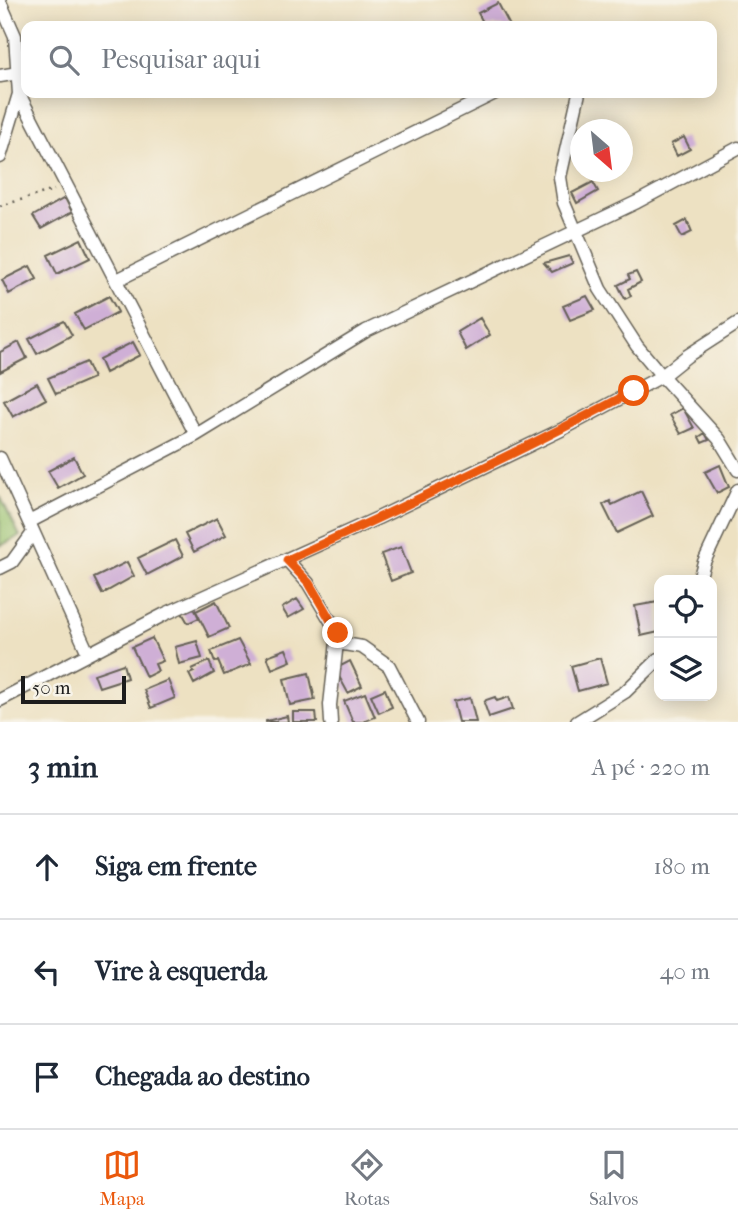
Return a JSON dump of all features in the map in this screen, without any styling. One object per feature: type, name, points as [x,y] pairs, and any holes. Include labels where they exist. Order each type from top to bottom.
[{"type":"street","points":[[0,2],[15,36],[19,94],[0,157]]},
{"type":"street","points":[[0,76],[18,73]]},
{"type":"street","points":[[19,94],[21,98]]},
{"type":"street","points":[[21,98],[196,435]]},
{"type":"street","points":[[117,281],[485,98]]},
{"type":"street","points":[[578,98],[560,177],[564,203],[574,231],[600,289],[637,346],[719,439],[738,470]]},
{"type":"street","points":[[0,568],[12,562],[31,527],[196,435],[366,331],[658,191],[738,148]]},
{"type":"street","points":[[0,700],[205,594],[379,518],[549,436],[662,376],[687,356],[738,323]]},
{"type":"street","points":[[0,457],[88,653]]},
{"type":"street","points":[[700,575],[738,490]]},
{"type":"street","points":[[287,560],[309,583],[335,625],[338,643],[330,705],[331,722]]},
{"type":"street","points":[[338,643],[362,647],[389,666],[418,722]]},
{"type":"street","points":[[577,722],[625,692],[654,664]]},
{"type":"path","points":[[0,205],[66,186]]},
{"type":"green space","points":[[0,496],[20,536],[0,546]]},
{"type":"building","points":[[498,3],[507,21],[482,21],[478,13]]},
{"type":"building","points":[[684,137],[690,149],[677,156],[671,144]]},
{"type":"building","points":[[593,182],[598,191],[577,203],[572,193]]},
{"type":"building","points":[[65,198],[72,212],[41,229],[33,216]]},
{"type":"building","points":[[687,220],[692,232],[682,237],[676,226]]},
{"type":"building","points":[[81,239],[90,258],[57,274],[48,255]]},
{"type":"building","points":[[569,256],[573,263],[552,272],[544,263]]},
{"type":"building","points":[[30,266],[37,279],[9,294],[2,280]]},
{"type":"building","points":[[636,272],[641,282],[628,289],[631,296],[625,299],[618,285],[630,279],[628,275]]},
{"type":"building","points":[[109,296],[118,312],[84,330],[75,314]]},
{"type":"building","points":[[587,296],[595,310],[570,320],[563,306]]},
{"type":"building","points":[[480,318],[490,335],[466,350],[457,332]]},
{"type":"building","points":[[64,321],[72,335],[37,354],[29,339]]},
{"type":"building","points":[[19,342],[27,358],[0,372],[0,352]]},
{"type":"building","points":[[133,342],[140,355],[105,373],[99,359]]},
{"type":"building","points":[[86,362],[93,378],[56,394],[48,378]]},
{"type":"building","points":[[37,383],[46,399],[13,417],[4,401]]},
{"type":"building","points":[[683,408],[694,428],[681,434],[670,415]]},
{"type":"building","points":[[705,433],[709,440],[702,443],[699,437]]},
{"type":"building","points":[[74,457],[83,474],[58,488],[48,471]]},
{"type":"building","points":[[720,465],[729,487],[717,493],[705,472]]},
{"type":"building","points":[[641,491],[653,516],[617,533],[603,505],[610,501],[612,505]]},
{"type":"building","points":[[217,518],[226,535],[194,552],[185,534]]},
{"type":"building","points":[[175,540],[183,556],[147,575],[138,558]]},
{"type":"building","points":[[401,547],[411,573],[391,581],[381,554]]},
{"type":"building","points":[[127,562],[134,576],[102,594],[94,578]]},
{"type":"building","points":[[297,599],[304,609],[288,618],[282,608]]},
{"type":"building","points":[[216,601],[229,628],[209,637],[196,611]]},
{"type":"building","points":[[654,603],[654,633],[641,636],[635,606]]},
{"type":"building","points":[[192,604],[199,618],[188,623],[180,609]]},
{"type":"building","points":[[152,638],[163,661],[155,664],[158,671],[146,677],[132,647]]},
{"type":"building","points":[[238,640],[251,664],[224,675],[211,651]]},
{"type":"building","points":[[197,641],[202,658],[179,664],[175,647]]},
{"type":"building","points":[[286,649],[291,661],[272,669],[267,656]]},
{"type":"building","points":[[600,658],[607,683],[578,691],[571,666]]},
{"type":"building","points":[[209,661],[214,673],[194,684],[189,674],[194,672],[192,669]]},
{"type":"building","points":[[350,661],[362,686],[348,693],[335,669]]},
{"type":"building","points":[[123,664],[127,678],[99,687],[94,674]]},
{"type":"building","points":[[309,673],[315,700],[290,705],[284,679]]},
{"type":"building","points":[[168,680],[175,698],[151,708],[144,690]]},
{"type":"building","points":[[385,689],[392,707],[379,713],[371,695]]},
{"type":"building","points":[[365,693],[375,717],[363,722],[353,722],[344,701]]},
{"type":"building","points":[[495,697],[497,701],[509,697],[513,709],[489,717],[484,703]]},
{"type":"building","points":[[470,698],[476,722],[458,722],[453,702]]},
{"type":"building","points":[[293,712],[316,712],[317,722],[293,722]]},
{"type":"building","points":[[287,716],[288,722],[266,722],[266,721]]},
{"type":"route","points":[[338,633],[309,583],[287,560],[561,430],[634,391]]}]
